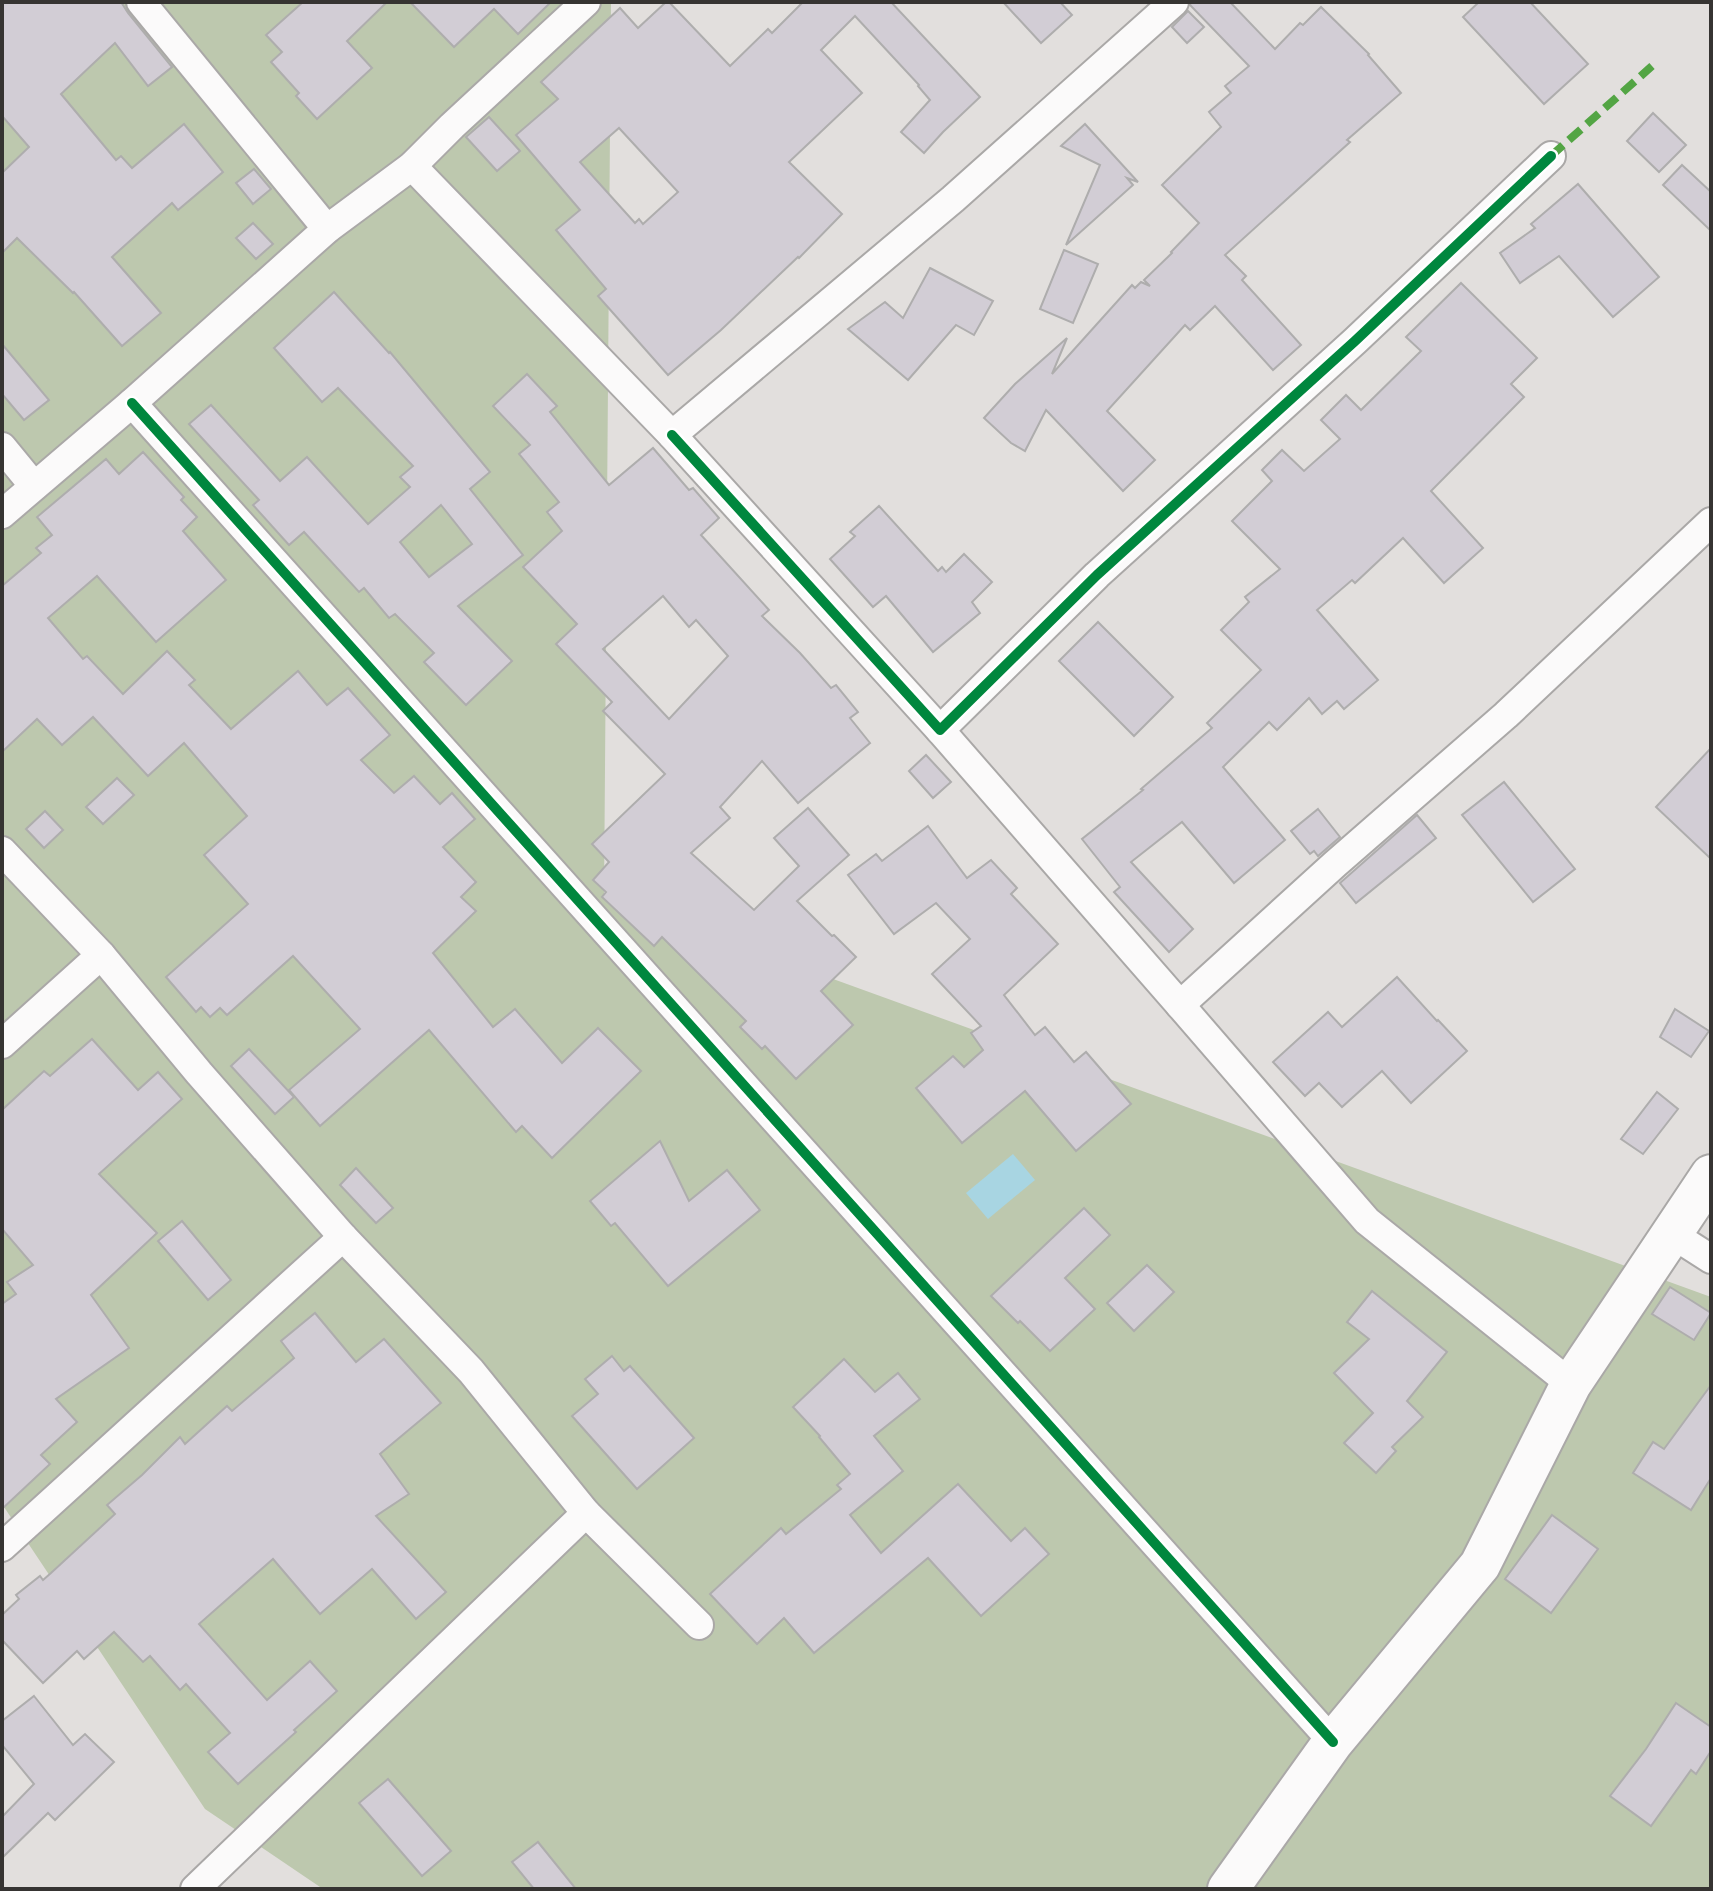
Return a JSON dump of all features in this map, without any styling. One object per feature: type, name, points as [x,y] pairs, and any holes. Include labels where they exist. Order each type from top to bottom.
[{"type":"street","points":[[141,2],[327,229]]},
{"type":"street","points":[[2,514],[327,229],[412,166],[586,2]]},
{"type":"street","points":[[672,435],[953,199],[1174,2]]},
{"type":"street","points":[[940,730],[1097,575],[1355,341],[1551,156]]},
{"type":"street","points":[[412,166],[672,435],[940,730],[1367,1221],[1571,1384]]},
{"type":"street","points":[[132,403],[1333,1742]]},
{"type":"street","points":[[2,447],[34,486]]},
{"type":"street","points":[[1180,1005],[1506,715],[1711,522]]},
{"type":"street","points":[[2,851],[101,955],[199,1073],[343,1237],[471,1371],[586,1513],[699,1625]]},
{"type":"street","points":[[2,1044],[101,955]]},
{"type":"street","points":[[1228,1889],[1333,1742],[1480,1565],[1571,1384],[1711,1175]]},
{"type":"street","points":[[1672,1234],[1711,1259]]},
{"type":"street","points":[[2,1547],[343,1237]]},
{"type":"street","points":[[195,1889],[586,1513]]},
{"type":"green space","points":[[2,2],[611,2],[604,896],[1711,1297],[1711,1889],[323,1889],[205,1809],[2,1504]]},
{"type":"water","points":[[1013,1154],[1035,1180],[988,1219],[966,1193]]},
{"type":"building","points":[[2,2],[121,2],[172,67],[148,86],[115,43],[61,94],[116,160],[121,156],[132,168],[184,124],[223,172],[178,210],[172,203],[112,257],[161,313],[122,346],[74,292],[17,238],[2,253],[2,173],[29,147],[2,116]]},
{"type":"building","points":[[303,2],[387,2],[347,41],[372,68],[317,119],[271,62],[282,52],[266,35]]},
{"type":"building","points":[[410,2],[551,2],[518,34],[494,9],[454,47]]},
{"type":"building","points":[[669,2],[730,66],[768,29],[772,33],[803,2],[891,2],[980,97],[924,153],[901,132],[930,100],[855,16],[821,50],[862,93],[789,162],[842,214],[799,258],[668,375],[598,296],[606,289],[556,230],[580,210],[516,135],[558,99],[541,82],[620,8],[638,28]],"holes":[[[619,128],[678,192],[643,224],[639,219],[635,223],[580,162]]]},
{"type":"building","points":[[1003,2],[1060,2],[1072,15],[1041,43]]},
{"type":"building","points":[[1191,2],[1230,2],[1275,49],[1321,7],[1369,54],[1401,93],[1225,255],[1246,276],[1242,280],[1301,345],[1273,370],[1215,306],[1190,330],[1185,325],[1107,411],[1155,460],[1123,491],[1046,410],[1025,451],[1011,443],[984,418],[1015,384],[1067,338],[1052,374],[1132,285],[1135,288],[1141,282],[1150,286],[1144,280],[1199,223],[1162,185],[1221,127],[1209,112],[1231,93],[1225,86],[1249,66],[1190,5]]},
{"type":"building","points":[[1479,2],[1530,2],[1588,64],[1544,104],[1463,17]]},
{"type":"building","points":[[1188,11],[1204,27],[1187,43],[1172,27]]},
{"type":"building","points":[[1653,113],[1686,145],[1659,172],[1627,141]]},
{"type":"building","points":[[489,117],[520,151],[497,171],[466,137]]},
{"type":"building","points":[[1085,124],[1138,182],[1127,178],[1133,185],[1066,245],[1100,165],[1061,146]]},
{"type":"building","points":[[1682,165],[1711,192],[1711,231],[1663,185]]},
{"type":"building","points":[[254,169],[271,189],[253,204],[236,183]]},
{"type":"building","points":[[1578,184],[1659,277],[1613,317],[1559,256],[1520,283],[1500,253],[1535,228],[1531,224]]},
{"type":"building","points":[[253,223],[273,244],[256,259],[236,238]]},
{"type":"building","points":[[1064,250],[1098,264],[1073,323],[1040,309]]},
{"type":"building","points":[[930,268],[993,301],[974,335],[956,325],[908,380],[848,329],[885,302],[903,318]]},
{"type":"building","points":[[1461,283],[1537,358],[1511,384],[1524,397],[1431,491],[1483,548],[1444,583],[1403,538],[1355,583],[1352,580],[1317,610],[1378,680],[1344,709],[1337,701],[1322,714],[1309,698],[1277,730],[1269,722],[1223,767],[1285,840],[1234,883],[1182,822],[1131,862],[1193,929],[1169,952],[1114,892],[1120,887],[1082,839],[1212,728],[1207,723],[1261,670],[1221,630],[1249,602],[1245,597],[1280,569],[1232,521],[1272,481],[1262,470],[1282,450],[1304,471],[1340,439],[1321,420],[1346,395],[1361,410],[1421,351],[1406,337]]},
{"type":"building","points":[[334,292],[390,352],[490,472],[470,489],[523,555],[458,606],[512,661],[466,705],[424,662],[434,653],[395,614],[389,618],[364,588],[359,592],[304,532],[289,545],[253,505],[259,500],[189,424],[211,405],[280,481],[307,457],[368,524],[410,487],[400,477],[413,466],[338,388],[322,402],[274,348]],"holes":[[[441,505],[472,544],[429,577],[400,542]]]},
{"type":"building","points":[[2,344],[49,400],[24,420],[2,394]]},
{"type":"building","points":[[527,374],[557,406],[550,412],[609,485],[653,448],[689,490],[693,488],[719,518],[701,535],[769,610],[762,616],[831,688],[836,685],[858,712],[850,718],[870,743],[798,803],[762,761],[720,807],[730,818],[691,853],[754,910],[799,866],[774,838],[808,808],[849,855],[797,901],[856,957],[821,991],[853,1025],[796,1079],[765,1046],[762,1049],[740,1027],[746,1021],[662,937],[654,946],[602,897],[606,892],[593,880],[609,862],[592,844],[665,774],[603,711],[612,702],[556,644],[577,624],[523,567],[562,531],[547,512],[559,502],[519,454],[530,445],[493,406]],"holes":[[[663,596],[689,627],[696,620],[728,656],[669,719],[603,649]]]},
{"type":"building","points":[[143,452],[184,497],[181,500],[197,517],[183,531],[226,580],[156,642],[97,576],[48,618],[83,659],[87,656],[123,694],[167,651],[195,680],[189,685],[231,729],[298,671],[327,705],[348,688],[390,735],[361,760],[394,793],[414,776],[440,804],[452,793],[475,819],[443,847],[476,882],[461,897],[476,911],[433,953],[493,1027],[515,1009],[562,1063],[598,1028],[641,1071],[552,1158],[522,1126],[516,1132],[429,1030],[320,1126],[289,1090],[360,1029],[293,956],[227,1015],[220,1008],[210,1017],[201,1007],[196,1012],[166,977],[248,904],[204,855],[247,816],[184,743],[148,776],[93,717],[62,745],[37,719],[2,752],[2,586],[41,553],[36,548],[52,535],[37,517],[106,459],[119,474]]},
{"type":"building","points":[[879,506],[938,571],[942,567],[946,572],[964,554],[992,582],[972,602],[980,613],[933,652],[886,596],[873,607],[830,559],[855,536],[850,532]]},
{"type":"building","points":[[1098,622],[1173,697],[1134,736],[1059,661]]},
{"type":"building","points":[[1711,748],[1711,859],[1656,807]]},
{"type":"building","points":[[926,755],[951,782],[933,798],[909,771]]},
{"type":"building","points":[[117,778],[134,795],[103,824],[86,807]]},
{"type":"building","points":[[1504,782],[1575,869],[1533,902],[1462,815]]},
{"type":"building","points":[[1318,809],[1340,837],[1318,856],[1314,851],[1310,854],[1291,831]]},
{"type":"building","points":[[45,811],[63,830],[44,848],[26,829]]},
{"type":"building","points":[[1417,815],[1436,838],[1356,903],[1340,883]]},
{"type":"building","points":[[928,826],[967,878],[991,860],[1017,888],[1011,894],[1058,944],[1004,995],[1035,1035],[1045,1027],[1074,1062],[1086,1052],[1131,1104],[1076,1151],[1025,1091],[962,1143],[916,1088],[953,1056],[964,1067],[983,1050],[971,1033],[981,1026],[932,974],[970,939],[936,903],[894,934],[848,875],[876,854],[882,861]]},
{"type":"building","points":[[1397,977],[1467,1051],[1411,1103],[1382,1071],[1342,1107],[1319,1083],[1305,1096],[1273,1062],[1328,1012],[1342,1027]]},
{"type":"building","points":[[1675,1009],[1709,1031],[1691,1057],[1660,1037]]},
{"type":"building","points":[[92,1039],[138,1090],[158,1072],[182,1099],[99,1174],[157,1233],[91,1295],[129,1348],[56,1399],[77,1422],[41,1455],[50,1464],[2,1509],[2,1304],[16,1294],[7,1282],[33,1265],[2,1229],[2,1110],[44,1071],[50,1076]]},
{"type":"building","points":[[249,1049],[294,1097],[275,1114],[231,1066]]},
{"type":"building","points":[[1657,1092],[1678,1109],[1643,1154],[1621,1139]]},
{"type":"building","points":[[660,1141],[689,1201],[727,1170],[760,1210],[668,1286],[615,1223],[611,1226],[590,1201]]},
{"type":"building","points":[[356,1168],[393,1208],[376,1223],[340,1185]]},
{"type":"building","points":[[1084,1208],[1110,1235],[1065,1278],[1095,1309],[1050,1351],[991,1296]]},
{"type":"building","points":[[182,1221],[231,1280],[208,1300],[158,1241]]},
{"type":"building","points":[[1147,1265],[1174,1292],[1134,1331],[1107,1303]]},
{"type":"building","points":[[1670,1287],[1711,1313],[1694,1340],[1652,1314]]},
{"type":"building","points":[[1372,1291],[1447,1352],[1407,1401],[1423,1417],[1392,1447],[1396,1451],[1376,1473],[1344,1443],[1373,1413],[1334,1373],[1369,1339],[1347,1322]]},
{"type":"building","points":[[315,1313],[356,1362],[384,1339],[441,1403],[380,1454],[409,1494],[376,1516],[446,1592],[416,1619],[372,1569],[320,1614],[273,1559],[199,1624],[267,1700],[310,1661],[337,1691],[238,1784],[208,1752],[230,1733],[186,1684],[180,1690],[150,1656],[143,1662],[114,1632],[84,1659],[77,1651],[43,1683],[2,1640],[2,1615],[19,1599],[16,1595],[40,1576],[43,1580],[115,1514],[107,1505],[180,1437],[185,1444],[227,1406],[232,1411],[294,1358],[281,1341]]},
{"type":"building","points":[[612,1356],[624,1371],[630,1366],[694,1438],[637,1489],[572,1416],[598,1394],[585,1379]]},
{"type":"building","points":[[844,1359],[875,1392],[898,1373],[920,1399],[874,1436],[903,1471],[850,1515],[881,1553],[958,1484],[1011,1541],[1025,1528],[1049,1554],[981,1616],[928,1558],[814,1653],[784,1618],[757,1644],[710,1594],[781,1528],[786,1534],[841,1489],[837,1485],[850,1474],[793,1407]]},
{"type":"building","points":[[1711,1385],[1711,1478],[1691,1510],[1633,1473],[1653,1442],[1664,1449]]},
{"type":"building","points":[[1552,1515],[1598,1549],[1551,1613],[1505,1579]]},
{"type":"building","points":[[34,1696],[73,1745],[85,1734],[114,1762],[55,1820],[48,1813],[2,1858],[2,1817],[34,1784],[2,1745],[2,1721]]},
{"type":"building","points":[[1676,1703],[1711,1727],[1711,1751],[1696,1774],[1691,1770],[1651,1826],[1610,1796]]},
{"type":"building","points":[[388,1779],[451,1851],[422,1876],[359,1803]]},
{"type":"building","points":[[538,1842],[576,1889],[534,1889],[512,1862]]},
{"type":"marked path","points":[[1551,156],[1652,66]]},
{"type":"cycle path","points":[[672,435],[940,730],[1097,575],[1355,341],[1551,156]]},
{"type":"cycle path","points":[[132,403],[1333,1742]]}]
